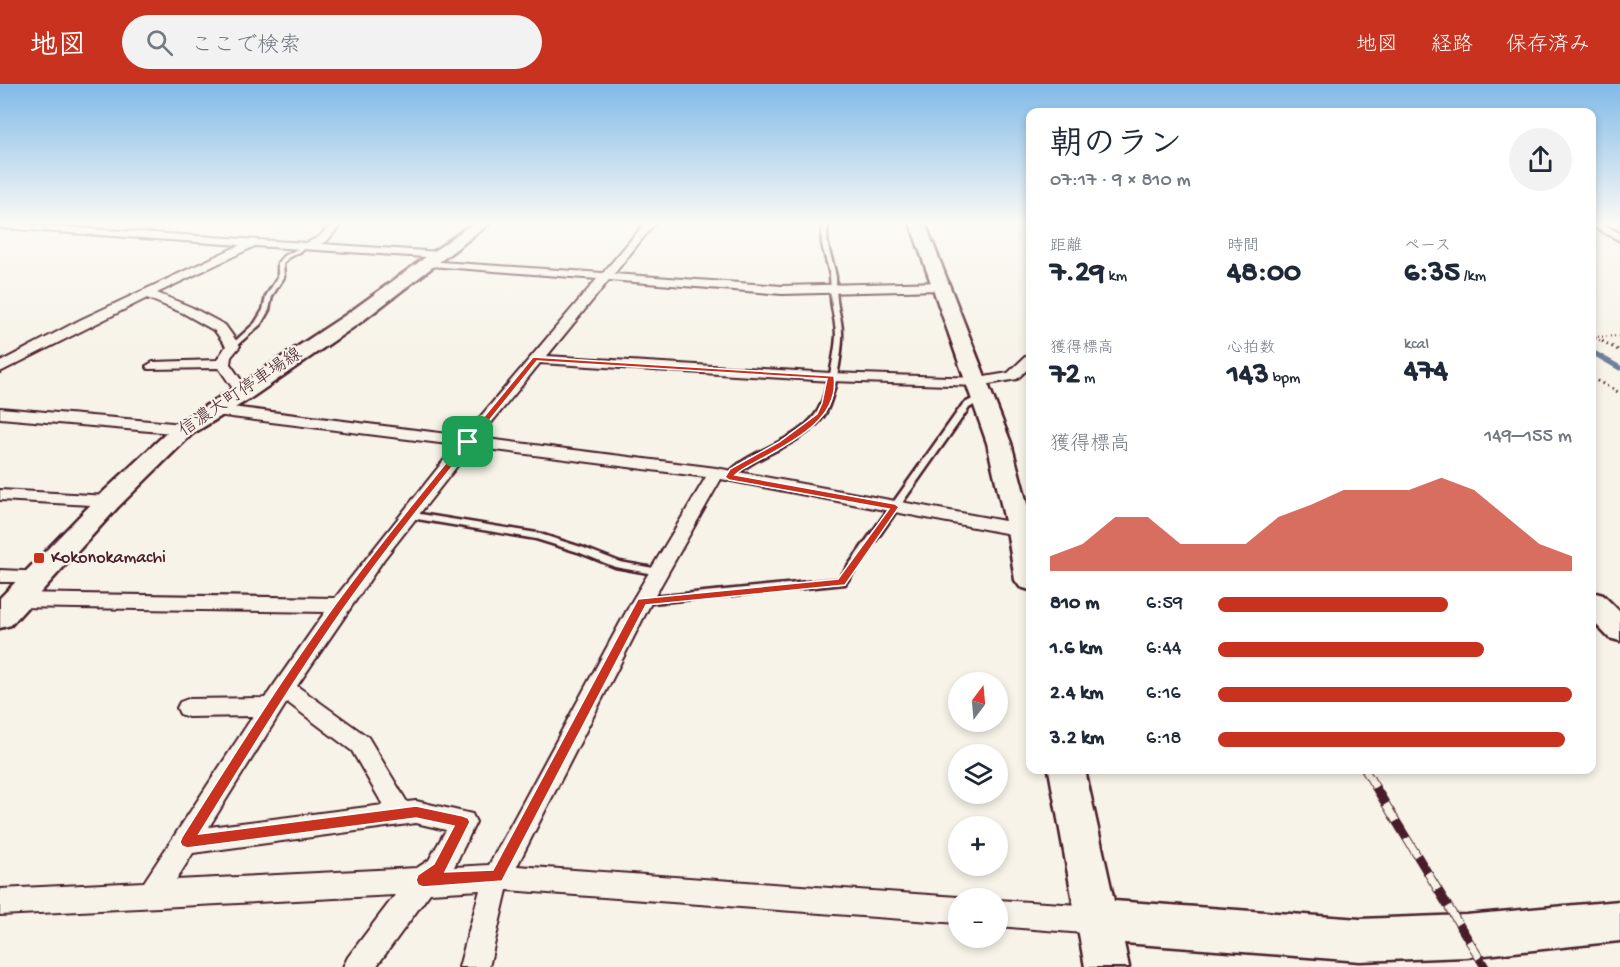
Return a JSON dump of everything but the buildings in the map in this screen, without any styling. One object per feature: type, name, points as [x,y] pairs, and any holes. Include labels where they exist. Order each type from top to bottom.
[{"type":"street","points":[[0,368],[85,323],[209,264]]},
{"type":"street","name":"信濃大町停車場線","points":[[5,598],[38,577],[109,501],[184,429],[243,393],[354,318],[428,264]]},
{"type":"street","points":[[484,264],[605,277],[782,290],[942,286]]},
{"type":"street","points":[[152,893],[341,605],[408,515],[616,264]]},
{"type":"street","points":[[933,264],[999,442],[1026,558]]},
{"type":"street","points":[[149,294],[188,310],[220,328],[233,346],[224,357],[223,364],[243,393]]},
{"type":"street","points":[[536,359],[831,377],[980,390],[1012,376],[1026,364]]},
{"type":"street","points":[[153,366],[223,364]]},
{"type":"street","points":[[216,410],[723,475],[1021,530]]},
{"type":"street","points":[[0,413],[184,429]]},
{"type":"street","points":[[474,967],[497,877],[642,601],[723,475]]},
{"type":"street","points":[[0,495],[109,501]]},
{"type":"street","points":[[5,598],[341,605]]},
{"type":"street","points":[[1596,606],[1620,630]]},
{"type":"street","points":[[189,708],[278,698],[360,744],[394,800],[398,814]]},
{"type":"street","points":[[1068,774],[1107,967]]},
{"type":"street","points":[[187,842],[416,812],[463,822],[439,869],[423,880],[358,967]]},
{"type":"street","points":[[0,902],[497,877],[948,909]]},
{"type":"street","points":[[1008,914],[1360,940],[1466,936],[1620,921]]},
{"type":"lane","points":[[233,346],[258,324],[266,310],[268,296],[281,277],[280,264]]},
{"type":"lane","points":[[723,475],[782,444],[820,416],[826,403],[839,335],[828,264]]},
{"type":"lane","points":[[642,601],[842,582],[966,406],[980,390]]},
{"type":"lane","points":[[408,515],[537,536],[618,564],[659,572]]},
{"type":"path","points":[[1596,336],[1620,336]]},
{"type":"path","points":[[1596,338],[1620,351]]},
{"type":"path","points":[[1596,380],[1620,393]]},
{"type":"waterway","points":[[1596,354],[1620,368]]},
{"type":"railway","points":[[1367,774],[1485,967]]},
{"type":"place","name":"Kokonokamachi","points":[[39,558]]},
{"type":"route","points":[[536,359],[831,377],[826,403],[820,416],[782,444],[739,467],[729,477],[895,507],[842,582],[642,601],[497,877],[423,880],[439,869],[463,822],[416,812],[187,842],[266,714],[341,605],[408,515],[468,442],[536,359]]}]
